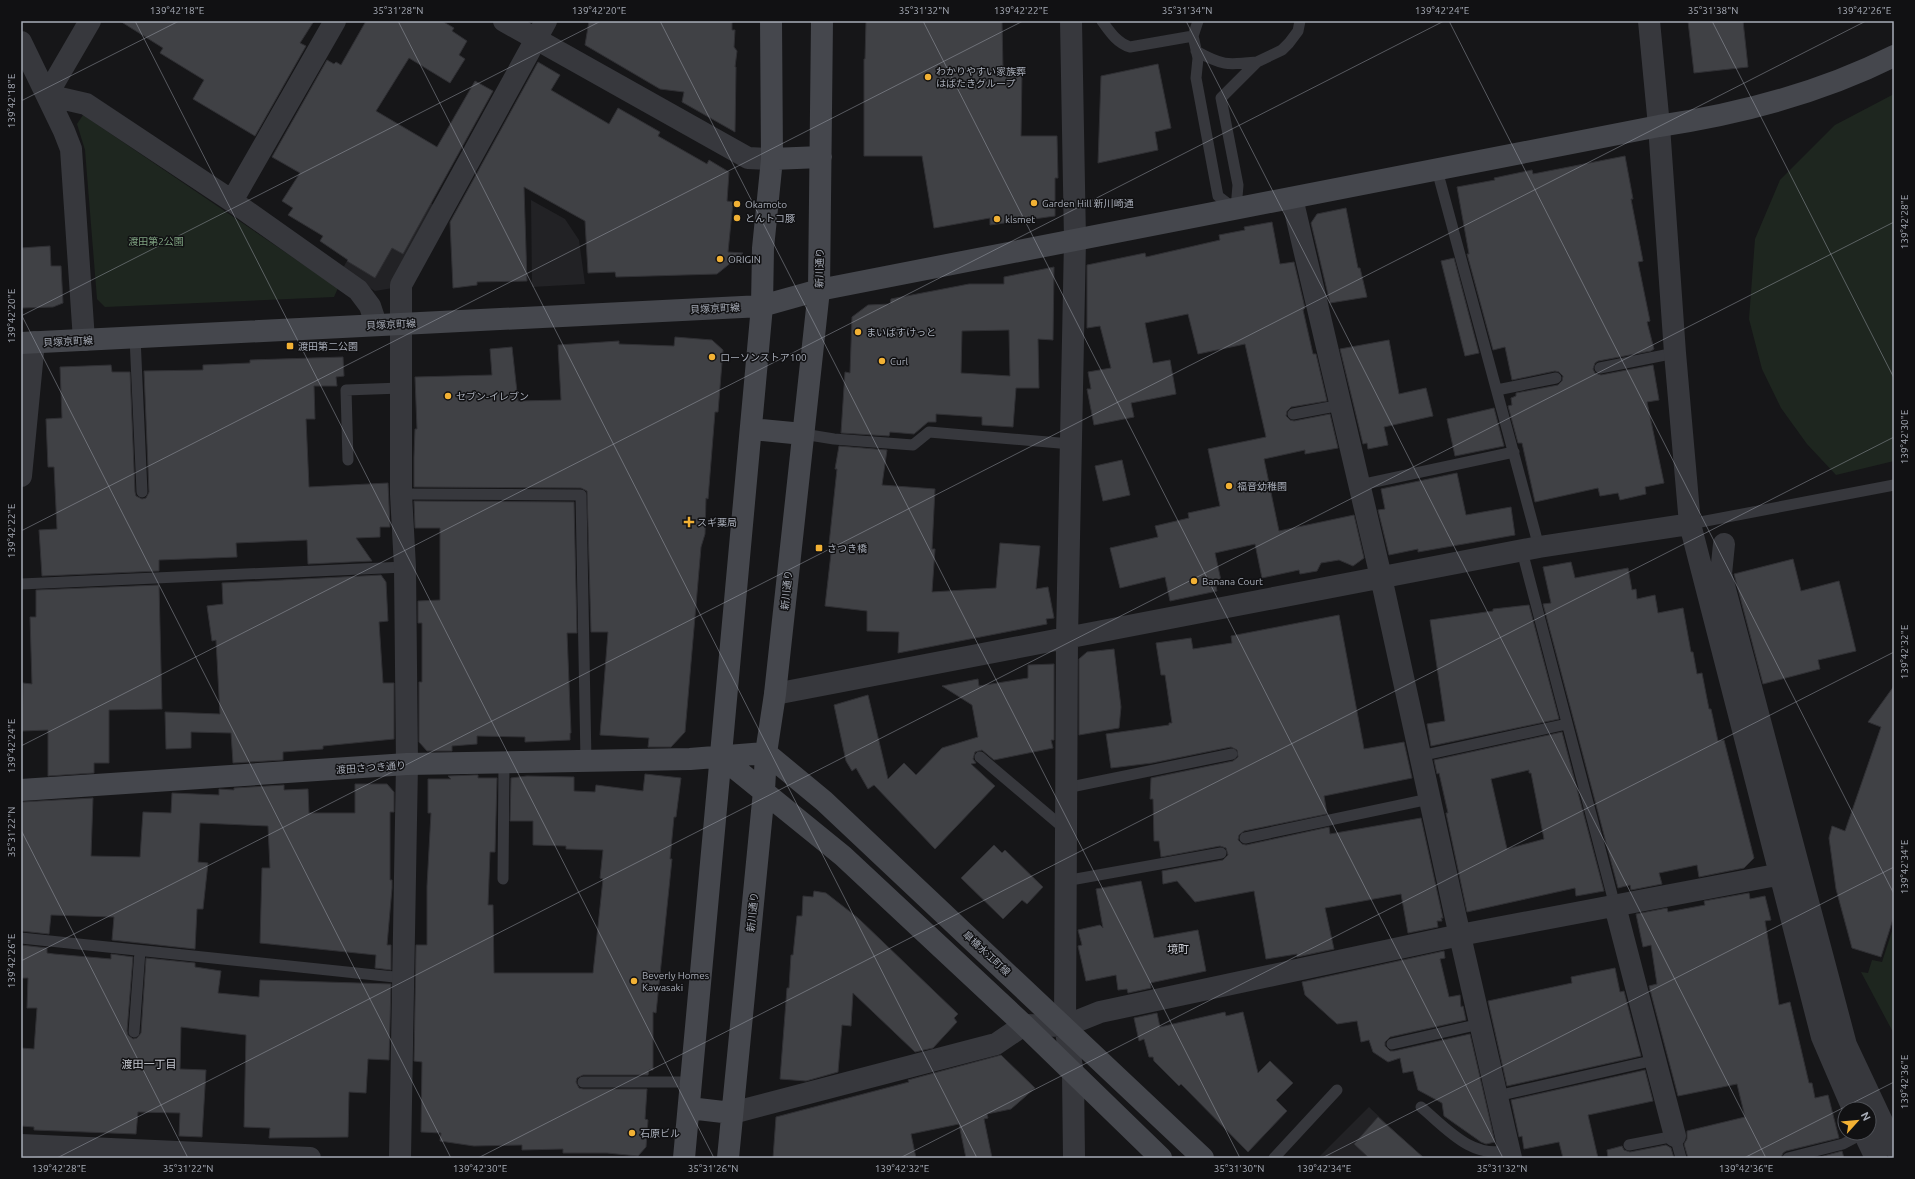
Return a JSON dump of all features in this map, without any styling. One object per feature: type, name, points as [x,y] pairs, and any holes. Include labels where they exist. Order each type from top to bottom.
[{"type":"street","points":[[47,94],[90,21]]},
{"type":"street","points":[[232,201],[335,21]]},
{"type":"street","points":[[504,21],[541,30],[748,158],[772,159],[821,157]]},
{"type":"street","points":[[684,1158],[762,306],[763,248],[772,159],[771,21]]},
{"type":"street","name":"新川通り","points":[[728,1158],[764,791],[766,753],[775,694],[819,290],[822,21]]},
{"type":"street","points":[[1071,21],[1074,240],[1067,638],[1065,1026],[1073,1073],[1074,1158]]},
{"type":"street","points":[[1649,21],[1659,126],[1675,353],[1690,524],[1822,1037],[1850,1101]]},
{"type":"street","points":[[400,1158],[407,764],[405,567],[402,494],[401,285],[541,30]]},
{"type":"street","points":[[24,54],[47,94],[71,149],[84,340]]},
{"type":"street","name":"貝塚京町線","points":[[27,342],[762,306],[819,290],[1734,112],[1806,92],[1861,72],[1894,56]]},
{"type":"street","points":[[47,94],[86,104],[232,201],[358,290],[370,306],[376,324]]},
{"type":"street","points":[[1292,198],[1381,577],[1429,799],[1510,1154]]},
{"type":"street","points":[[21,476],[27,342]]},
{"type":"street","points":[[751,429],[803,434]]},
{"type":"street","points":[[775,694],[1531,549],[1690,524]]},
{"type":"street","points":[[1724,544],[1721,574],[1846,1045],[1894,1147]]},
{"type":"street","name":"渡田さつき通り","points":[[21,790],[407,764],[721,757],[766,753]]},
{"type":"street","name":"皐橋水江町線","points":[[766,753],[824,801],[1204,1158]]},
{"type":"street","points":[[721,757],[844,856],[1024,1025],[1161,1158]]},
{"type":"street","points":[[689,1108],[732,1113],[996,1044],[1024,1025],[1065,1026],[1100,1012],[1460,935],[1523,930],[1582,918],[1615,906],[1781,874]]},
{"type":"street","points":[[1615,906],[1675,1136]]},
{"type":"street","points":[[1868,1141],[1876,1158]]},
{"type":"street","points":[[21,1145],[310,1158]]},
{"type":"lane","points":[[1102,21],[1112,35],[1123,45],[1130,47],[1193,36]]},
{"type":"lane","points":[[1198,21],[1193,36],[1198,58],[1196,78],[1218,196],[1236,209]]},
{"type":"lane","points":[[1236,209],[1238,185],[1221,98],[1257,62],[1282,50],[1298,31],[1300,21]]},
{"type":"lane","points":[[1196,51],[1212,61],[1220,63],[1235,64],[1257,62]]},
{"type":"lane","points":[[1437,170],[1514,452],[1531,549],[1567,724],[1615,906]]},
{"type":"lane","points":[[135,337],[142,492]]},
{"type":"lane","points":[[1600,368],[1675,353]]},
{"type":"lane","points":[[1497,390],[1556,378]]},
{"type":"lane","points":[[348,460],[346,390],[402,388]]},
{"type":"lane","points":[[1293,414],[1341,405]]},
{"type":"lane","points":[[803,434],[834,439],[913,445],[929,432],[1070,444]]},
{"type":"lane","points":[[1360,485],[1514,452]]},
{"type":"lane","points":[[1690,524],[1894,485]]},
{"type":"lane","points":[[402,494],[581,495],[586,761]]},
{"type":"lane","points":[[21,584],[405,567]]},
{"type":"lane","points":[[1420,756],[1567,724]]},
{"type":"lane","points":[[1066,788],[1232,754]]},
{"type":"lane","points":[[980,757],[1066,830]]},
{"type":"lane","points":[[503,879],[504,762]]},
{"type":"lane","points":[[1245,838],[1429,799]]},
{"type":"lane","points":[[1065,880],[1221,853]]},
{"type":"lane","points":[[21,938],[404,978]]},
{"type":"lane","points":[[134,1032],[140,951]]},
{"type":"lane","points":[[1392,1044],[1480,1024]]},
{"type":"lane","points":[[1497,1096],[1656,1060]]},
{"type":"lane","points":[[583,1082],[690,1082]]},
{"type":"lane","points":[[1274,1158],[1337,1090]]},
{"type":"lane","points":[[1421,1106],[1461,1141],[1481,1151],[1510,1154]]},
{"type":"lane","points":[[1629,1145],[1675,1136],[1681,1158]]},
{"type":"lane","points":[[1788,1158],[1843,1144],[1849,1141]]},
{"type":"shaded area","points":[[390,181],[436,206],[393,288],[375,291],[342,270]]},
{"type":"shaded area","points":[[531,200],[565,219],[579,240],[585,284],[532,287]]},
{"type":"shaded area","points":[[1369,1107],[1423,1158],[1318,1158]]},
{"type":"green space","points":[[1894,94],[1894,461],[1836,475],[1807,444],[1781,408],[1762,369],[1749,319],[1755,239],[1780,180],[1835,125]]},
{"type":"green space","name":"渡田第2公園","points":[[83,115],[338,288],[334,297],[105,307],[97,299],[85,150],[77,124]]},
{"type":"green space","points":[[1894,925],[1894,1034],[1861,972],[1868,973],[1872,960],[1882,962]]},
{"type":"building","points":[[120,21],[314,21],[300,43],[306,46],[255,136],[193,99],[204,80],[160,53],[163,48]]},
{"type":"building","points":[[366,21],[442,21],[454,28],[452,31],[467,41],[459,55],[465,59],[450,83],[409,58],[376,111],[437,147],[475,81],[493,91],[403,254],[392,248],[375,278],[347,261],[348,260],[320,241],[323,236],[288,215],[293,208],[282,201],[300,173],[272,157],[327,60],[334,64],[336,62],[341,65]]},
{"type":"building","points":[[589,21],[732,21],[732,30],[735,30],[734,47],[737,51],[735,67],[735,132],[682,102],[684,92],[660,89],[585,45]]},
{"type":"building","points":[[866,21],[1002,21],[1003,70],[1022,70],[1021,136],[1057,136],[1058,178],[1055,178],[1055,216],[990,225],[990,218],[934,228],[922,156],[864,156],[864,59]]},
{"type":"building","points":[[1688,21],[1743,21],[1748,67],[1694,73]]},
{"type":"building","points":[[538,62],[560,75],[551,90],[609,124],[618,108],[660,132],[658,136],[707,164],[709,160],[729,172],[727,201],[733,202],[728,252],[743,253],[717,274],[616,277],[615,272],[588,273],[585,221],[524,187],[527,281],[477,282],[477,285],[453,288],[450,222]]},
{"type":"building","points":[[1158,64],[1171,128],[1155,132],[1158,150],[1098,163],[1101,76]]},
{"type":"building","points":[[1625,156],[1633,199],[1631,199],[1643,261],[1638,262],[1650,321],[1647,322],[1654,349],[1651,351],[1598,361],[1595,363],[1593,369],[1595,373],[1601,375],[1653,365],[1659,400],[1647,402],[1664,483],[1645,487],[1646,494],[1620,500],[1618,493],[1600,496],[1598,488],[1535,502],[1522,443],[1518,443],[1508,406],[1512,405],[1511,398],[1516,396],[1516,393],[1558,385],[1562,381],[1563,376],[1559,372],[1555,371],[1512,380],[1505,347],[1493,350],[1467,254],[1469,254],[1457,187],[1495,180],[1494,178],[1532,170],[1533,174]]},
{"type":"building","points":[[1346,208],[1358,268],[1360,268],[1367,297],[1330,303],[1311,223],[1317,214]]},
{"type":"building","points":[[1272,222],[1280,264],[1294,262],[1305,308],[1303,310],[1313,354],[1316,354],[1327,401],[1291,407],[1287,411],[1286,416],[1290,420],[1294,421],[1330,414],[1338,448],[1305,454],[1305,450],[1264,459],[1279,531],[1354,515],[1364,558],[1353,566],[1339,560],[1321,563],[1317,571],[1300,574],[1299,570],[1262,578],[1255,544],[1215,553],[1222,585],[1216,586],[1217,591],[1170,601],[1165,577],[1120,588],[1110,548],[1158,537],[1155,526],[1189,518],[1188,513],[1220,506],[1208,449],[1266,437],[1245,344],[1198,354],[1188,314],[1145,323],[1153,363],[1170,360],[1176,394],[1131,403],[1134,417],[1094,425],[1087,389],[1091,389],[1088,372],[1111,368],[1100,326],[1087,328],[1087,265],[1145,253],[1146,257],[1220,240],[1219,235],[1245,230],[1244,227]]},
{"type":"building","points":[[50,246],[51,266],[61,266],[63,303],[53,307],[21,308],[21,248]]},
{"type":"building","points":[[1454,258],[1479,353],[1465,356],[1441,261]]},
{"type":"building","points":[[1054,267],[1053,340],[1038,339],[1039,388],[1016,388],[1013,427],[982,425],[982,417],[936,414],[936,422],[928,422],[914,434],[890,432],[889,436],[841,433],[845,372],[850,373],[852,317],[868,305],[890,304],[891,299],[969,284],[1004,284],[1004,277]],"holes":[[[1009,330],[1010,376],[961,373],[962,331]]]},
{"type":"building","points":[[675,337],[712,340],[723,350],[718,412],[715,412],[708,499],[706,498],[705,534],[701,547],[685,732],[671,747],[648,747],[649,738],[600,735],[608,632],[591,632],[587,491],[581,488],[414,487],[415,429],[417,429],[415,377],[492,375],[490,349],[512,347],[518,401],[561,400],[558,345],[619,341],[619,344],[674,346]]},
{"type":"building","points":[[1389,340],[1399,394],[1426,388],[1433,416],[1384,427],[1388,445],[1368,449],[1367,443],[1363,444],[1340,349]]},
{"type":"building","points":[[343,357],[344,376],[336,377],[337,386],[314,386],[315,419],[306,419],[309,487],[388,483],[390,527],[380,527],[380,537],[356,538],[372,561],[308,564],[307,540],[236,543],[237,557],[159,560],[159,571],[42,576],[39,530],[57,529],[54,467],[48,467],[46,419],[62,418],[60,367],[111,365],[112,372],[130,372],[135,492],[136,496],[142,499],[146,498],[149,492],[144,371],[203,370],[203,365],[250,363],[250,360]]},
{"type":"building","points":[[1494,408],[1504,446],[1455,456],[1447,419]]},
{"type":"building","points":[[839,446],[887,450],[882,485],[935,489],[932,549],[935,549],[932,592],[996,588],[1000,543],[1040,546],[1036,589],[1048,587],[1054,618],[1046,619],[1047,624],[898,653],[899,632],[867,631],[867,611],[825,606],[832,545],[829,544],[837,469],[835,469]]},
{"type":"building","points":[[1122,460],[1130,495],[1103,501],[1095,466]]},
{"type":"building","points":[[1457,473],[1466,515],[1511,507],[1515,535],[1418,552],[1418,549],[1389,555],[1378,510],[1385,509],[1381,489]]},
{"type":"building","points":[[414,501],[574,502],[577,633],[567,633],[570,740],[525,742],[525,737],[477,736],[477,744],[452,746],[452,751],[427,751],[419,742],[419,682],[422,682],[422,623],[418,623],[418,601],[440,600],[440,528],[415,528]]},
{"type":"building","points":[[1793,559],[1801,591],[1839,581],[1856,651],[1818,660],[1820,669],[1763,684],[1734,574]]},
{"type":"building","points":[[1571,562],[1575,578],[1628,568],[1632,590],[1636,589],[1637,599],[1655,595],[1658,613],[1683,608],[1691,652],[1693,652],[1697,674],[1702,673],[1709,709],[1711,709],[1718,741],[1724,740],[1754,858],[1744,868],[1699,877],[1697,865],[1659,873],[1662,884],[1631,890],[1630,885],[1618,888],[1543,604],[1551,603],[1543,567]]},
{"type":"building","points":[[381,575],[386,582],[388,621],[379,622],[383,683],[394,683],[394,739],[323,746],[323,749],[283,752],[283,760],[233,763],[231,733],[191,732],[191,748],[166,749],[165,712],[220,714],[216,640],[212,641],[207,606],[223,604],[222,583]]},
{"type":"building","points":[[159,585],[162,709],[109,710],[109,763],[94,763],[94,773],[48,776],[48,730],[22,731],[23,683],[32,684],[30,617],[36,617],[36,590]]},
{"type":"building","points":[[1529,605],[1559,719],[1431,746],[1427,724],[1445,721],[1430,620],[1493,611],[1493,609]]},
{"type":"building","points":[[1339,615],[1364,749],[1404,742],[1412,778],[1324,796],[1327,814],[1244,831],[1239,835],[1238,840],[1242,844],[1246,845],[1329,827],[1330,834],[1421,818],[1443,918],[1441,918],[1442,921],[1437,921],[1438,927],[1408,933],[1401,894],[1325,908],[1334,949],[1297,957],[1297,954],[1266,959],[1254,891],[1195,902],[1177,881],[1163,884],[1162,871],[1223,860],[1228,855],[1226,848],[1220,846],[1161,857],[1159,841],[1154,841],[1153,799],[1150,799],[1151,778],[1233,761],[1238,757],[1237,750],[1231,747],[1152,763],[1111,768],[1106,734],[1169,725],[1169,723],[1172,723],[1165,675],[1161,675],[1156,643],[1191,638],[1193,649],[1232,643],[1231,636]]},
{"type":"building","points":[[1114,649],[1121,707],[1119,728],[1079,735],[1079,659],[1087,652]]},
{"type":"building","points":[[1054,664],[1054,740],[1051,740],[1053,748],[994,760],[982,750],[975,752],[973,759],[976,763],[971,764],[995,786],[935,849],[874,785],[868,789],[856,768],[852,771],[846,761],[834,705],[868,695],[888,779],[904,763],[916,775],[942,748],[978,737],[972,705],[942,686],[978,679],[979,686],[1028,678],[1028,665]]},
{"type":"building","points":[[1894,686],[1894,916],[1881,957],[1852,948],[1836,889],[1829,838],[1832,826],[1845,831],[1881,727],[1868,722]]},
{"type":"building","points":[[1562,732],[1604,891],[1576,896],[1575,888],[1467,912],[1446,813],[1448,813],[1439,773],[1437,774],[1434,760]],"holes":[[[1529,770],[1529,773],[1531,773],[1544,839],[1507,849],[1491,779]]]},
{"type":"building","points":[[645,774],[681,778],[676,817],[674,817],[670,859],[672,859],[656,1013],[653,1012],[653,1070],[649,1070],[648,1075],[583,1075],[577,1078],[576,1082],[579,1088],[583,1089],[647,1089],[645,1119],[648,1120],[646,1147],[638,1156],[607,1153],[563,1153],[563,1149],[522,1150],[522,1145],[474,1146],[440,1141],[441,1133],[421,1132],[422,1062],[414,1061],[416,945],[427,945],[427,886],[431,813],[428,813],[428,779],[451,779],[448,776],[474,775],[478,775],[478,778],[497,778],[495,852],[490,852],[488,905],[493,905],[494,973],[593,973],[603,879],[600,878],[603,850],[566,849],[566,846],[533,845],[533,821],[510,821],[511,778],[527,776],[574,777],[574,791],[595,792],[596,785],[643,791]]},
{"type":"building","points":[[355,784],[387,784],[394,792],[394,812],[390,812],[390,880],[392,880],[392,888],[387,945],[391,945],[391,970],[375,968],[376,955],[260,943],[262,868],[270,868],[268,826],[200,823],[198,862],[208,863],[203,909],[197,909],[195,949],[112,940],[114,917],[51,915],[49,934],[21,931],[21,802],[93,798],[91,856],[140,857],[143,812],[171,813],[172,793],[219,795],[219,789],[234,790],[234,788],[284,785],[284,790],[308,789],[309,813],[355,813]]},
{"type":"building","points":[[994,845],[1002,853],[1005,850],[1043,887],[1027,904],[1022,900],[1003,919],[961,878]]},
{"type":"building","points":[[1141,881],[1154,938],[1198,930],[1206,971],[1150,983],[1151,988],[1128,993],[1127,989],[1118,990],[1116,975],[1086,981],[1078,946],[1082,945],[1078,930],[1100,925],[1103,928],[1096,889]]},
{"type":"building","points":[[814,891],[826,893],[858,918],[958,1014],[954,1018],[957,1022],[933,1048],[915,1052],[853,993],[851,1026],[842,1025],[838,1072],[806,1081],[780,1079],[787,988],[789,988],[791,955],[793,955],[797,916],[802,916],[803,896],[813,897]]},
{"type":"building","points":[[1749,893],[1750,899],[1765,896],[1771,920],[1765,921],[1779,1005],[1790,1002],[1809,1083],[1812,1083],[1815,1098],[1828,1095],[1837,1130],[1837,1138],[1786,1151],[1783,1153],[1781,1158],[1688,1158],[1684,1144],[1687,1139],[1687,1131],[1745,1117],[1737,1084],[1678,1096],[1649,986],[1657,984],[1651,945],[1643,947],[1636,914],[1667,908],[1668,912],[1705,905],[1704,901]]},
{"type":"building","points":[[21,945],[47,948],[47,953],[54,954],[111,959],[111,954],[133,957],[127,1031],[128,1035],[133,1039],[137,1038],[141,1033],[146,958],[195,963],[195,967],[221,971],[218,993],[259,997],[260,980],[391,984],[389,1060],[368,1059],[366,1093],[349,1092],[348,1137],[269,1138],[270,1128],[244,1127],[246,1035],[181,1027],[180,1069],[206,1070],[202,1137],[179,1136],[180,1113],[138,1112],[136,1134],[34,1130],[34,1127],[21,1126],[21,1048],[34,1049],[37,1008],[27,1008],[28,978],[21,978]]},
{"type":"building","points":[[1444,951],[1445,958],[1440,959],[1449,997],[1460,995],[1461,1007],[1463,1006],[1466,1020],[1390,1037],[1385,1042],[1385,1046],[1390,1051],[1394,1051],[1470,1034],[1495,1142],[1486,1144],[1481,1142],[1444,1116],[1442,1103],[1418,1090],[1413,1071],[1403,1073],[1400,1058],[1388,1062],[1373,1052],[1369,1040],[1361,1042],[1357,1021],[1337,1024],[1305,995],[1302,982]]},
{"type":"building","points":[[1615,968],[1620,992],[1624,991],[1641,1056],[1507,1086],[1488,1001],[1572,983],[1571,977]]},
{"type":"building","points":[[1225,1012],[1226,1016],[1243,1012],[1258,1073],[1270,1061],[1293,1083],[1276,1100],[1287,1111],[1248,1152],[1181,1084],[1179,1086],[1154,1061],[1153,1057],[1149,1057],[1144,1039],[1139,1041],[1134,1018],[1157,1013],[1160,1027]]},
{"type":"building","points":[[1001,1055],[1035,1088],[1011,1109],[987,1114],[988,1118],[984,1119],[992,1158],[966,1158],[959,1124],[911,1134],[916,1158],[773,1158],[776,1117],[909,1082],[908,1080]]},
{"type":"building","points":[[1645,1070],[1653,1101],[1588,1115],[1598,1158],[1563,1158],[1559,1142],[1524,1149],[1522,1136],[1519,1137],[1511,1100]]},
{"type":"building","points":[[1378,1117],[1424,1158],[1369,1158],[1354,1144]]},
{"type":"building","points":[[1666,1145],[1671,1148],[1674,1158],[1608,1158],[1607,1150],[1622,1146],[1624,1150],[1630,1152]]},
{"type":"building","points":[[1842,1151],[1844,1158],[1816,1158]]},
{"type":"place","name":"わかりやすい家族葬 はばたきグループ","points":[[928,77]]},
{"type":"place","name":"Garden Hill 新川崎通","points":[[1034,203]]},
{"type":"place","name":"Okamoto","points":[[737,204]]},
{"type":"place","name":"とんトコ豚","points":[[737,218]]},
{"type":"place","name":"klsmet","points":[[997,219]]},
{"type":"place","name":"ORIGIN","points":[[720,259]]},
{"type":"place","name":"まいばすけっと","points":[[858,332]]},
{"type":"place","name":"渡田第二公園","points":[[290,346]]},
{"type":"place","name":"ローソンストア100","points":[[712,357]]},
{"type":"place","name":"Curl","points":[[882,361]]},
{"type":"place","name":"セブン-イレブン","points":[[448,396]]},
{"type":"place","name":"福音幼稚園","points":[[1229,486]]},
{"type":"place","name":"スギ薬局","points":[[689,522]]},
{"type":"place","name":"さつき橋","points":[[819,548]]},
{"type":"place","name":"Banana Court","points":[[1194,581]]},
{"type":"place","name":"Beverly Homes Kawasaki","points":[[634,981]]},
{"type":"place","name":"石原ビル","points":[[632,1133]]},
{"type":"district","name":"境町","points":[[1178,949]]},
{"type":"district","name":"渡田一丁目","points":[[149,1064]]}]
